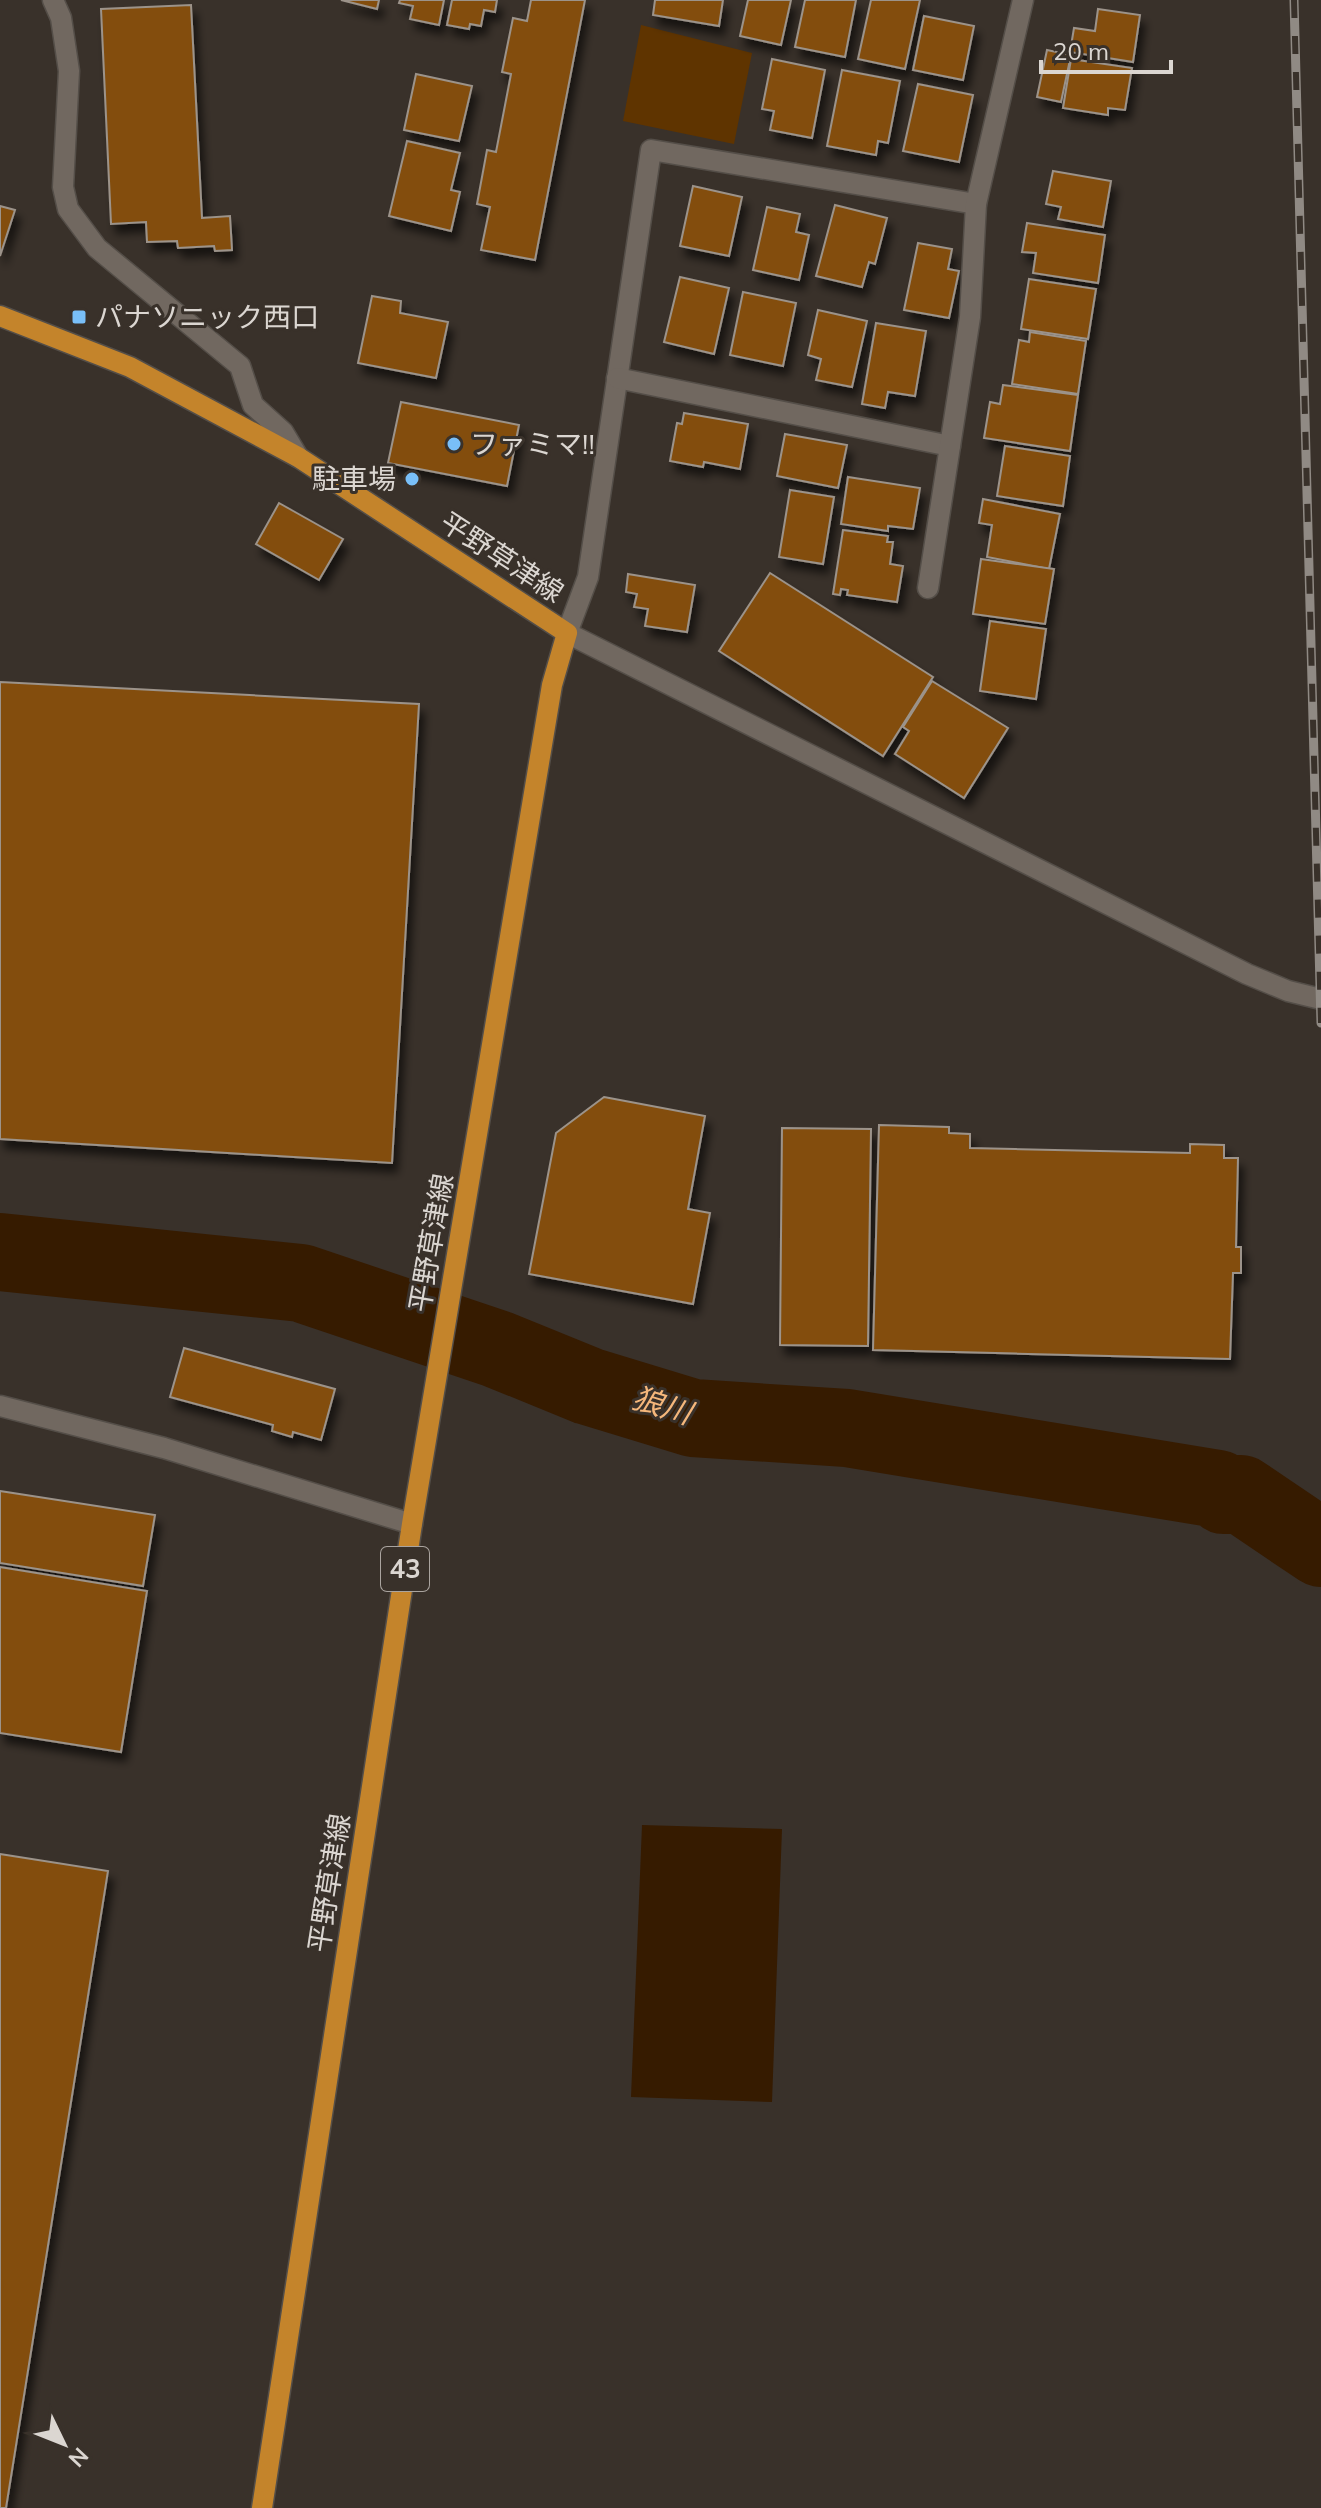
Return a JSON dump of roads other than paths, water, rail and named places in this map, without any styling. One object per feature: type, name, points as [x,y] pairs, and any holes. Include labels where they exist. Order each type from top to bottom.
[{"type":"main road","name":"平野草津線","points":[[0,316],[130,367],[298,457],[567,633],[552,685],[412,1524],[262,2508]]},
{"type":"street","points":[[53,0],[61,18],[69,71],[63,187],[68,209],[97,248],[240,366],[253,405],[283,432],[298,457]]},
{"type":"street","points":[[928,588],[970,317],[976,204],[1023,0]]},
{"type":"street","points":[[976,204],[651,150],[588,577],[567,633],[1247,974],[1288,991],[1321,999]]},
{"type":"street","points":[[617,378],[950,446]]},
{"type":"street","points":[[0,1406],[164,1448],[412,1524]]},
{"type":"waterway","name":"狼川","points":[[0,1252],[301,1283],[497,1349],[588,1386],[693,1418],[847,1428],[1218,1489],[1224,1495],[1241,1494],[1321,1548]]},
{"type":"railway","points":[[1294,0],[1321,1023]]},
{"type":"place","name":"パナソニック西口","points":[[79,317]]},
{"type":"place","name":"ファミマ!!","points":[[454,444]]},
{"type":"place","name":"駐車場","points":[[412,479]]}]
